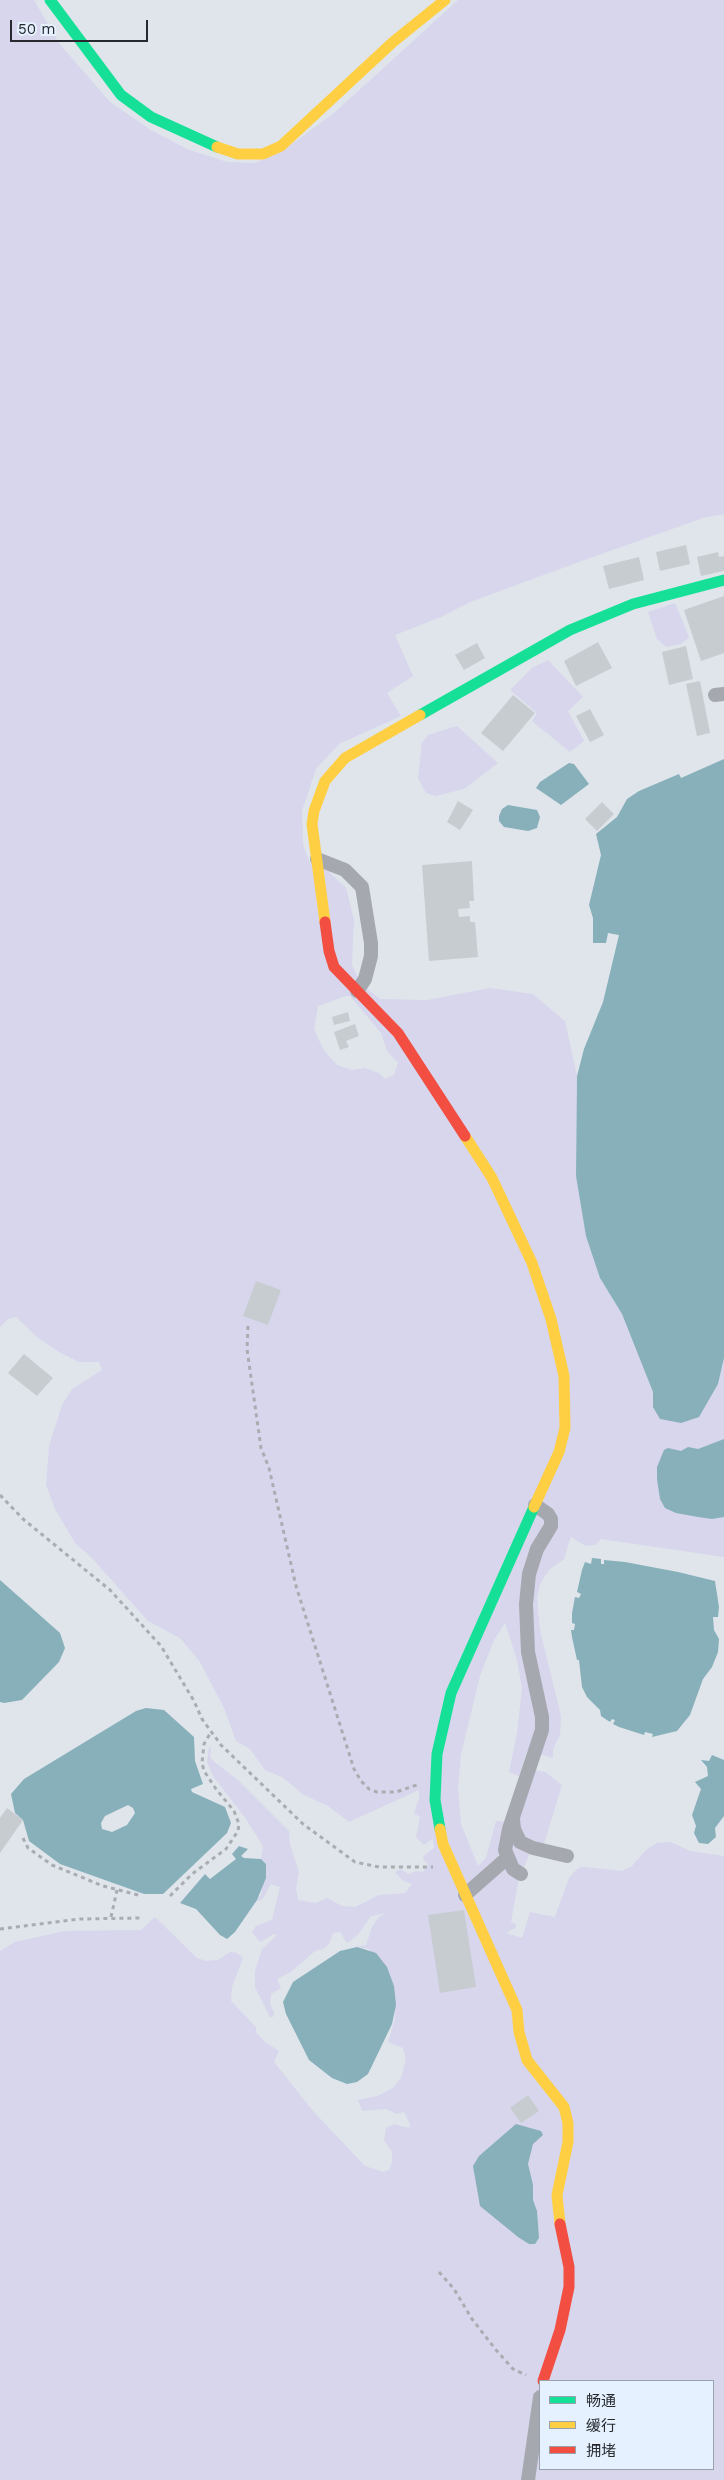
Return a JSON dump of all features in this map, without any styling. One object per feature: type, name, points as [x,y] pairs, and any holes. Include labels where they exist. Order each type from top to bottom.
[{"type":"street","points":[[50,0],[121,95],[151,117],[207,143],[238,154],[263,154],[281,146],[394,42],[445,0]]},
{"type":"street","points":[[544,2376],[560,2330],[569,2287],[569,2267],[559,2218],[557,2194],[568,2142],[568,2123],[564,2107],[527,2060],[519,2032],[517,2010],[443,1844],[435,1800],[437,1754],[451,1693],[492,1597],[559,1452],[565,1428],[566,1396],[564,1376],[551,1319],[532,1263],[492,1178],[398,1032],[334,968],[312,824],[314,811],[325,782],[345,758],[570,630],[633,604],[724,580]]},
{"type":"street","points":[[317,859],[345,870],[362,887],[371,943],[371,956],[365,979],[357,991]]},
{"type":"street","points":[[521,1874],[513,1869],[507,1858],[506,1841],[542,1730],[542,1718],[528,1652],[526,1604],[529,1574],[537,1549],[551,1526],[551,1519],[548,1514],[535,1505]]},
{"type":"street","points":[[513,1818],[514,1829],[520,1842],[533,1848],[567,1856]]},
{"type":"street","points":[[466,1895],[507,1858]]},
{"type":"street","points":[[528,2480],[539,2405]]},
{"type":"path","points":[[248,1326],[247,1349],[261,1448],[269,1468],[296,1586],[354,1768],[361,1781],[369,1789],[377,1792],[396,1792],[436,1779]]},
{"type":"path","points":[[0,1495],[23,1519],[110,1590],[161,1646],[221,1746],[288,1811],[355,1862],[379,1867],[453,1867]]},
{"type":"path","points":[[170,1896],[192,1874],[226,1849],[238,1831],[239,1824],[234,1811],[216,1789],[202,1763],[204,1744],[211,1732]]},
{"type":"path","points":[[23,1838],[28,1848],[52,1865],[117,1890],[142,1896]]},
{"type":"path","points":[[112,1917],[117,1890]]},
{"type":"path","points":[[0,1929],[54,1921],[112,1917],[140,1918]]},
{"type":"path","points":[[439,2272],[454,2289],[472,2318],[513,2369],[530,2376],[544,2376]]},
{"type":"shaded area","points":[[0,0],[34,0],[59,43],[110,102],[151,130],[187,149],[227,162],[255,163],[285,149],[333,114],[458,0],[724,0],[724,514],[703,518],[470,602],[441,617],[395,635],[413,676],[387,693],[401,716],[339,744],[316,769],[302,811],[303,845],[310,863],[328,871],[346,888],[354,920],[352,965],[361,984],[380,999],[427,1000],[490,988],[533,994],[565,1021],[577,1076],[576,1176],[600,1278],[622,1314],[653,1392],[653,1407],[718,1384],[724,1358],[724,1557],[601,1539],[595,1545],[586,1546],[571,1537],[564,1559],[549,1570],[540,1584],[537,1598],[540,1630],[561,1716],[560,1735],[553,1749],[553,1758],[527,1750],[519,1776],[509,1772],[517,1733],[522,1688],[517,1660],[505,1623],[494,1640],[480,1676],[461,1754],[458,1789],[461,1824],[478,1866],[486,1858],[496,1821],[509,1822],[535,1770],[545,1772],[562,1785],[544,1844],[534,1842],[518,1883],[511,1922],[516,1924],[515,1928],[506,1933],[522,1938],[530,1912],[555,1917],[569,1878],[578,1868],[622,1871],[631,1867],[646,1850],[657,1843],[671,1842],[690,1851],[724,1856],[724,2480],[0,2480],[0,1951],[15,1942],[64,1931],[141,1930],[155,1917],[197,1958],[206,1961],[218,1960],[230,1952],[237,1953],[243,1958],[232,1987],[231,2001],[256,2027],[256,2032],[265,2042],[279,2051],[274,2062],[313,2111],[365,2166],[383,2172],[389,2170],[392,2162],[392,2152],[384,2140],[386,2128],[394,2124],[409,2128],[410,2124],[404,2112],[397,2114],[386,2109],[362,2111],[358,2100],[377,2096],[393,2088],[401,2078],[406,2059],[403,2048],[388,2042],[395,2018],[394,1986],[369,1949],[357,1947],[366,1945],[372,1927],[379,1917],[386,1913],[371,1916],[357,1936],[347,1943],[340,1932],[333,1933],[329,1944],[323,1949],[315,1951],[291,1972],[277,1979],[281,1988],[271,1994],[270,2004],[274,2013],[273,2017],[270,2017],[255,1987],[255,1971],[262,1949],[277,1935],[274,1934],[260,1942],[252,1932],[256,1926],[272,1920],[280,1887],[271,1884],[264,1897],[260,1901],[257,1900],[261,1895],[266,1864],[261,1859],[263,1846],[246,1819],[213,1776],[207,1762],[209,1747],[212,1760],[239,1781],[289,1831],[290,1844],[299,1872],[296,1889],[298,1900],[316,1903],[327,1898],[342,1906],[355,1907],[379,1895],[405,1893],[412,1884],[402,1880],[395,1872],[401,1869],[408,1874],[416,1871],[423,1872],[428,1865],[423,1859],[424,1856],[434,1848],[433,1838],[424,1845],[416,1837],[420,1817],[414,1813],[419,1798],[419,1790],[349,1822],[328,1806],[304,1795],[282,1777],[265,1770],[250,1749],[236,1741],[224,1708],[200,1662],[180,1638],[148,1621],[92,1558],[75,1543],[55,1509],[46,1485],[49,1446],[62,1405],[72,1389],[102,1370],[99,1362],[79,1362],[59,1352],[37,1337],[16,1317],[8,1319],[0,1327]],"holes":[[[350,996],[381,1033],[387,1051],[398,1063],[394,1075],[385,1079],[379,1073],[365,1068],[352,1070],[337,1065],[323,1049],[314,1029],[318,1006]]]},
{"type":"shaded area","points":[[675,603],[689,637],[681,644],[666,647],[657,639],[648,612]]},
{"type":"shaded area","points":[[548,660],[583,697],[568,711],[584,741],[570,752],[532,721],[537,713],[510,690],[532,668]]},
{"type":"shaded area","points":[[457,726],[498,763],[464,789],[435,796],[426,793],[418,778],[422,743],[428,735]]},
{"type":"shaded area","points":[[724,759],[724,1358],[718,1384],[699,1417],[681,1423],[660,1419],[653,1407],[653,1392],[622,1314],[600,1278],[586,1236],[576,1176],[577,1076],[584,1049],[603,1002],[619,935],[608,933],[606,943],[593,943],[593,918],[589,905],[601,855],[596,834],[617,817],[627,799],[639,791],[679,774],[681,778]]},
{"type":"shaded area","points":[[569,763],[574,764],[589,784],[561,805],[536,788],[540,782]]},
{"type":"shaded area","points":[[508,805],[537,810],[540,817],[537,828],[528,831],[504,827],[499,821],[499,816],[502,809]]},
{"type":"shaded area","points":[[724,1439],[724,1517],[712,1519],[698,1517],[676,1513],[665,1508],[660,1499],[657,1479],[657,1467],[664,1450],[668,1448],[681,1451],[688,1447],[698,1449]]},
{"type":"shaded area","points":[[592,1558],[601,1559],[601,1564],[604,1564],[604,1560],[625,1562],[715,1581],[719,1607],[718,1617],[713,1617],[714,1630],[719,1639],[718,1652],[712,1667],[703,1679],[690,1715],[677,1731],[652,1737],[653,1734],[645,1732],[644,1735],[619,1727],[613,1724],[615,1720],[612,1719],[610,1722],[601,1716],[600,1710],[587,1697],[582,1687],[579,1660],[577,1660],[571,1630],[574,1630],[575,1624],[572,1623],[572,1613],[575,1597],[579,1598],[581,1594],[577,1592],[582,1570],[585,1562],[591,1564]]},
{"type":"shaded area","points":[[0,1580],[60,1633],[65,1648],[59,1662],[22,1700],[4,1703],[0,1702]]},
{"type":"shaded area","points":[[146,1708],[164,1710],[194,1737],[195,1761],[203,1784],[191,1789],[192,1792],[225,1807],[231,1823],[227,1833],[163,1894],[144,1894],[60,1864],[29,1841],[23,1820],[15,1813],[11,1794],[24,1779],[136,1711]],"holes":[[[128,1805],[133,1808],[135,1813],[127,1825],[112,1832],[102,1829],[101,1823],[105,1816]]]},
{"type":"shaded area","points":[[712,1755],[724,1760],[724,1816],[715,1828],[716,1837],[708,1844],[699,1843],[694,1833],[696,1826],[692,1815],[701,1789],[695,1782],[708,1776],[707,1767],[701,1760],[709,1761]]},
{"type":"shaded area","points":[[239,1846],[248,1849],[241,1856],[244,1858],[261,1859],[266,1864],[266,1878],[257,1900],[235,1932],[227,1939],[220,1935],[196,1909],[180,1903],[205,1874],[210,1879],[236,1859],[232,1854]]},
{"type":"shaded area","points":[[357,1947],[376,1953],[387,1967],[394,1986],[396,2005],[392,2024],[368,2074],[357,2082],[347,2084],[332,2078],[309,2060],[286,2014],[283,2002],[293,1982],[340,1951]]},
{"type":"shaded area","points":[[516,2124],[541,2131],[543,2135],[533,2144],[528,2164],[533,2185],[533,2200],[537,2211],[539,2238],[535,2244],[529,2244],[518,2237],[480,2206],[473,2166],[479,2156]]},
{"type":"building","points":[[686,545],[690,564],[660,571],[656,552]]},
{"type":"building","points":[[718,552],[719,557],[724,556],[724,571],[701,576],[697,557]]},
{"type":"building","points":[[639,557],[644,580],[609,589],[603,566]]},
{"type":"building","points":[[724,596],[724,653],[701,661],[684,610]]},
{"type":"building","points":[[598,642],[612,668],[576,686],[564,661]]},
{"type":"building","points":[[477,643],[485,658],[464,670],[455,655]]},
{"type":"building","points":[[686,646],[693,679],[669,685],[662,652]]},
{"type":"building","points":[[700,681],[710,733],[697,736],[686,684]]},
{"type":"building","points":[[513,695],[535,713],[503,751],[481,733]]},
{"type":"building","points":[[590,709],[604,735],[590,742],[576,716]]},
{"type":"building","points":[[458,801],[473,810],[460,830],[447,822]]},
{"type":"building","points":[[602,802],[614,814],[597,831],[585,819]]},
{"type":"building","points":[[472,861],[474,901],[469,901],[470,908],[458,909],[459,917],[470,916],[470,922],[475,922],[478,957],[429,961],[422,865]]},
{"type":"building","points":[[348,1012],[350,1021],[334,1025],[332,1017]]},
{"type":"building","points":[[355,1024],[359,1036],[346,1041],[349,1047],[340,1050],[334,1032]]},
{"type":"building","points":[[256,1281],[281,1290],[268,1325],[243,1316]]},
{"type":"building","points":[[24,1354],[53,1378],[37,1396],[8,1373]]},
{"type":"building","points":[[7,1808],[23,1820],[0,1853],[0,1818]]},
{"type":"building","points":[[464,1910],[476,1987],[440,1993],[428,1915]]},
{"type":"building","points":[[528,2095],[539,2111],[521,2123],[510,2108]]},
{"type":"traffic: fast","points":[[50,0],[121,95],[151,117],[217,147]]},
{"type":"traffic: fast","points":[[420,715],[570,630],[633,604],[724,580]]},
{"type":"traffic: fast","points":[[440,1829],[435,1800],[437,1754],[451,1693],[534,1507]]},
{"type":"traffic: slow","points":[[217,147],[238,154],[263,154],[281,146],[393,42],[445,0]]},
{"type":"traffic: slow","points":[[325,922],[312,824],[314,811],[325,781],[345,758],[420,715]]},
{"type":"traffic: slow","points":[[465,1136],[492,1178],[532,1263],[551,1319],[564,1376],[565,1428],[559,1452],[534,1507]]},
{"type":"traffic: slow","points":[[440,1829],[443,1844],[517,2010],[519,2032],[527,2060],[564,2107],[568,2123],[568,2142],[557,2195],[560,2224]]},
{"type":"traffic: jam","points":[[325,922],[329,951],[334,967],[398,1033],[465,1136]]},
{"type":"traffic: jam","points":[[543,2380],[560,2330],[569,2287],[569,2267],[560,2224]]}]
